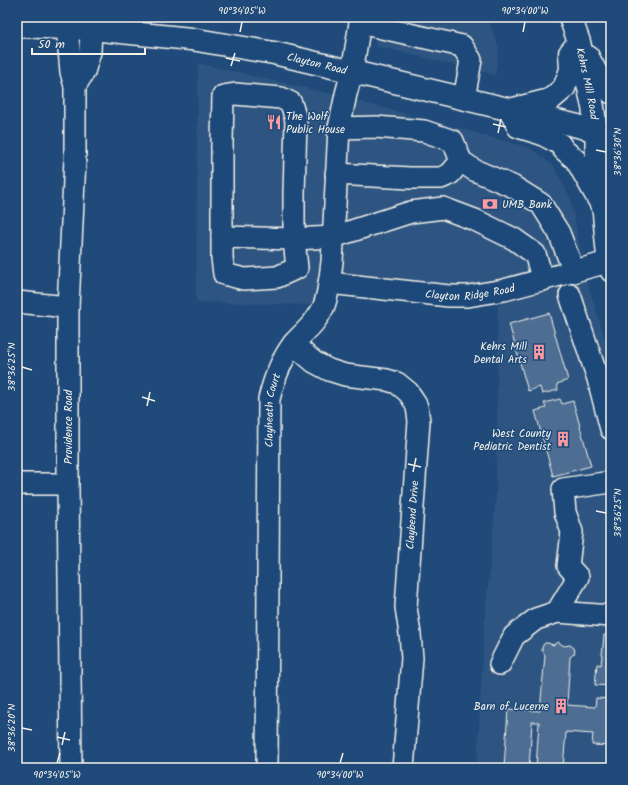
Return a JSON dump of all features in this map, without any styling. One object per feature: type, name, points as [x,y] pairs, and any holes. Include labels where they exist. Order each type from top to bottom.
[{"type":"main road","name":"Kehrs Mill Road","points":[[570,17],[579,42],[593,107],[604,132]]},
{"type":"main road","name":"Clayton Road","points":[[17,26],[67,27],[191,39],[274,53],[604,132]]},
{"type":"main road","points":[[509,110],[550,100],[564,88],[571,70],[570,53],[579,42],[600,78],[611,92]]},
{"type":"street","name":"Clayheath Court","points":[[267,768],[269,399],[273,382],[281,363],[293,344],[314,322],[323,307],[329,283],[332,262],[339,128],[352,72],[360,20]]},
{"type":"street","points":[[360,20],[462,46],[470,60],[464,99]]},
{"type":"street","name":"Providence Road","points":[[67,27],[71,72],[75,86],[75,159],[68,307],[68,484],[72,768]]},
{"type":"street","points":[[75,86],[84,72],[90,52],[92,29]]},
{"type":"street","points":[[235,94],[281,98],[291,103],[296,120],[294,238],[297,268],[277,277],[244,278],[224,274],[222,258],[223,96],[235,94]]},
{"type":"street","points":[[509,110],[518,127],[541,134],[560,144],[576,160],[607,204]]},
{"type":"street","points":[[339,128],[376,127],[424,130],[452,141],[461,161],[474,170],[512,186],[541,204],[559,233],[574,272]]},
{"type":"street","name":"Kehrs Mill Road","points":[[604,132],[596,150],[607,204],[610,267]]},
{"type":"street","points":[[336,174],[441,178],[450,174],[461,161]]},
{"type":"street","points":[[222,237],[333,237],[410,212],[443,208],[475,220],[514,239],[535,254],[543,280]]},
{"type":"street","name":"Clayton Ridge Road","points":[[329,283],[449,296],[468,296],[504,290],[574,272],[610,267]]},
{"type":"street","points":[[570,295],[605,380],[611,429]]},
{"type":"street","points":[[17,302],[68,307]]},
{"type":"street","name":"Claybend Drive","points":[[293,344],[314,362],[329,370],[345,375],[387,380],[397,383],[408,392],[417,407],[419,421],[406,607],[412,658],[403,768]]},
{"type":"street","points":[[557,612],[578,577],[568,566],[572,532],[565,512],[563,489],[611,482]]},
{"type":"street","points":[[17,485],[68,484]]},
{"type":"street","points":[[500,664],[514,636],[536,619],[557,612],[611,616]]},
{"type":"shaded area","points":[[373,17],[487,17],[499,48],[495,75],[376,46]]},
{"type":"shaded area","points":[[198,63],[327,93],[530,148],[553,165],[570,197],[587,282],[611,357],[611,768],[477,768],[484,630],[496,498],[498,303],[492,281],[437,287],[349,277],[311,305],[196,302]]},
{"type":"building","name":"Kehrs Mill Dental Arts","points":[[549,313],[568,380],[557,384],[558,390],[542,394],[540,387],[528,391],[509,324]]},
{"type":"building","name":"West County Pediatric Dentist","points":[[560,399],[562,404],[573,401],[591,466],[553,476],[535,411],[546,408],[544,403]]},
{"type":"building","points":[[604,635],[611,636],[611,686],[595,685],[597,664],[601,665]]},
{"type":"building","name":"Barn of Lucerne","points":[[558,642],[564,646],[570,645],[575,651],[570,657],[567,705],[595,707],[596,698],[611,699],[611,746],[592,745],[593,734],[566,732],[563,768],[536,768],[539,722],[532,722],[529,768],[504,768],[508,709],[540,711],[545,655],[542,648],[545,643],[553,645]]},
{"type":"place","name":"The Wolf Public House","points":[[274,122]]},
{"type":"place","name":"UMB Bank","points":[[490,204]]},
{"type":"place","name":"Kehrs Mill Dental Arts","points":[[539,352]]},
{"type":"place","name":"West County Pediatric Dentist","points":[[563,439]]},
{"type":"place","name":"Barn of Lucerne","points":[[561,706]]}]
